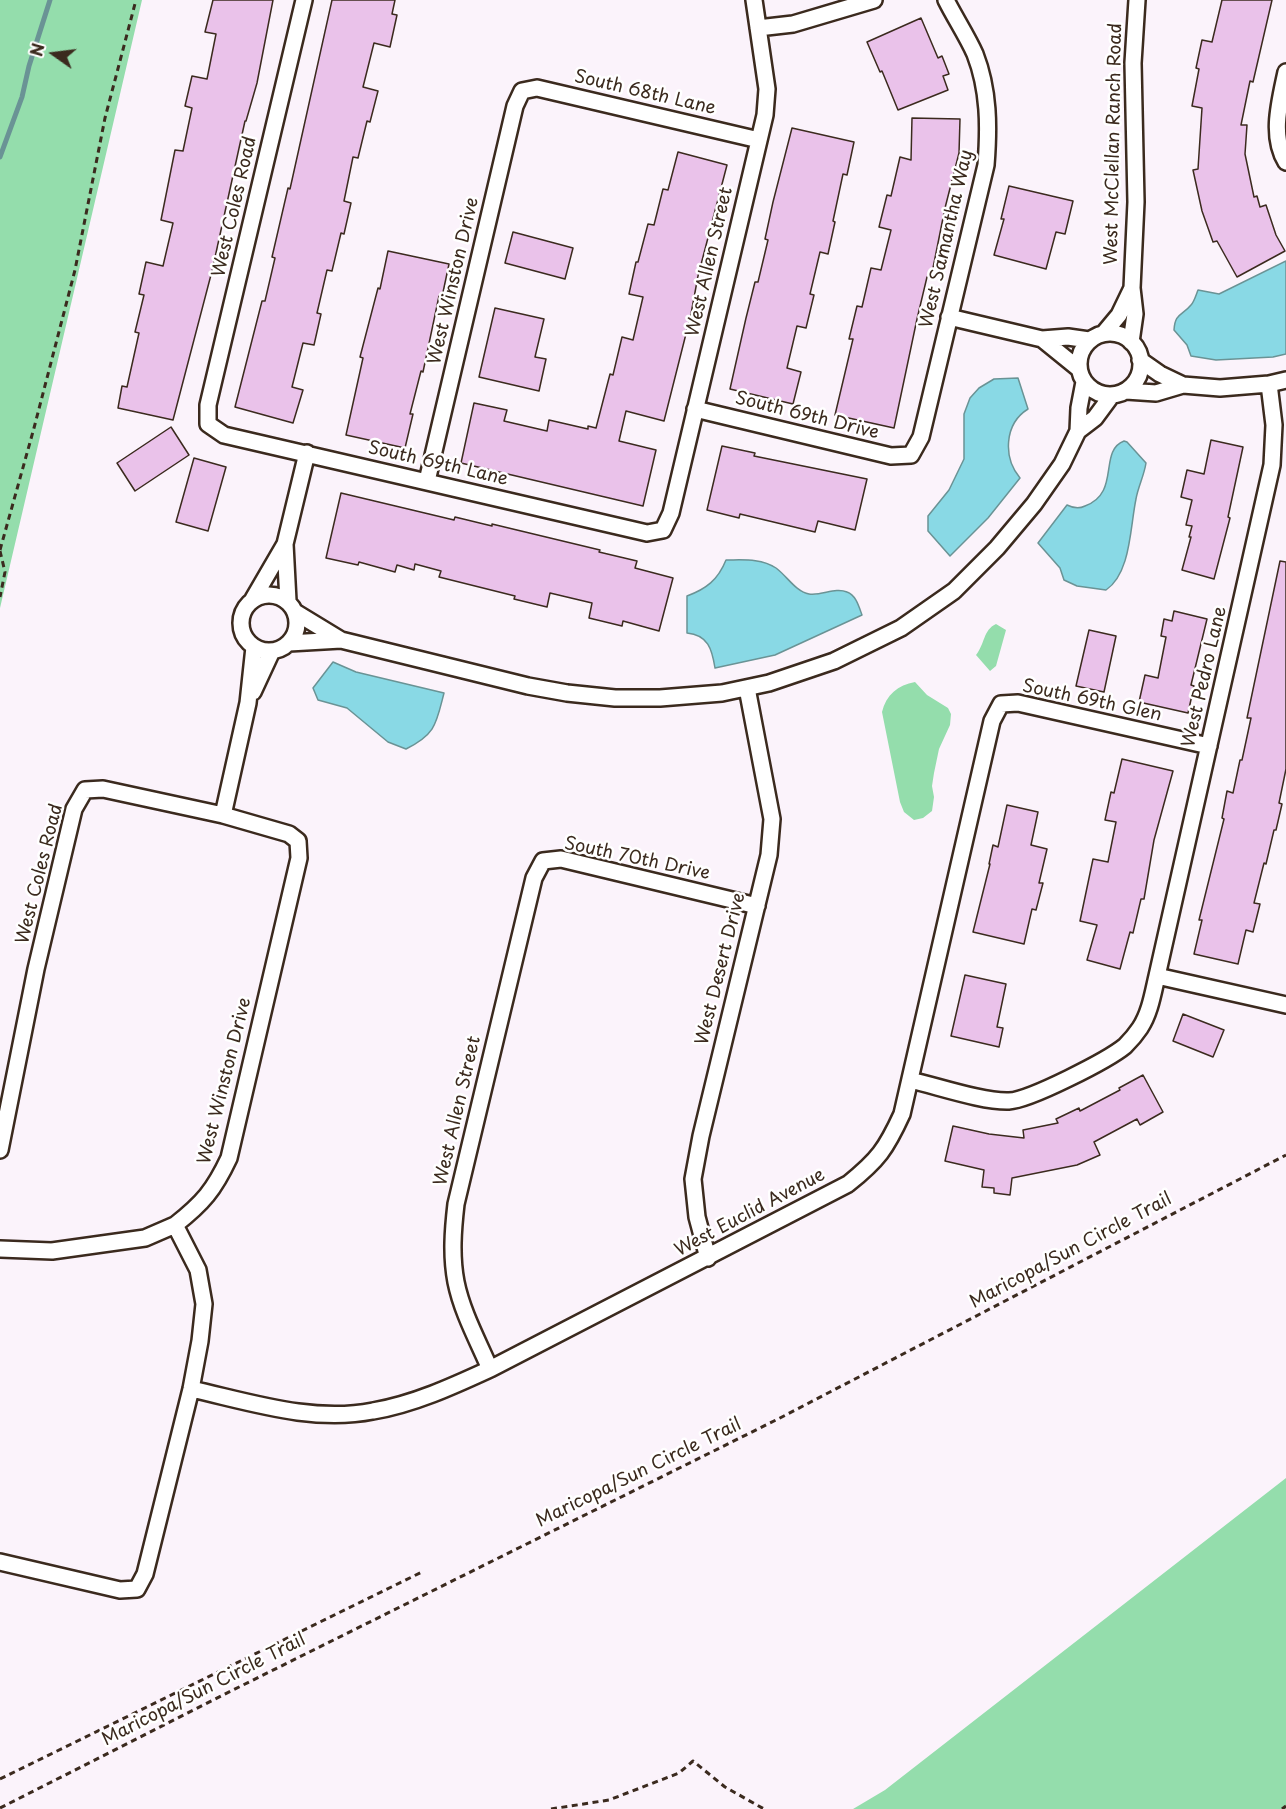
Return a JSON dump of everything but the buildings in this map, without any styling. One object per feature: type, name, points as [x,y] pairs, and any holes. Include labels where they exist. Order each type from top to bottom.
[{"type":"street","name":"West Coles Road","points":[[208,424],[208,405],[304,0]]},
{"type":"street","name":"West Allen Street","points":[[663,530],[671,513],[765,115],[767,89],[754,0]]},
{"type":"street","points":[[758,28],[793,24],[874,0]]},
{"type":"street","name":"West Samantha Way","points":[[911,455],[921,436],[986,165],[989,130],[985,88],[974,54],[946,0]]},
{"type":"street","name":"West McClellan Ranch Road","points":[[1131,342],[1135,314],[1132,288],[1136,202],[1133,63],[1137,0]]},
{"type":"street","points":[[1286,72],[1277,132],[1286,162]]},
{"type":"street","name":"South 68th Lane","points":[[522,90],[537,88],[759,140]]},
{"type":"street","name":"West Winston Drive","points":[[427,481],[515,106],[522,90]]},
{"type":"street","points":[[289,643],[341,640],[528,686],[615,698],[660,698],[722,693],[747,688],[834,662],[902,628],[954,591],[997,548],[1034,504],[1062,464],[1078,431],[1081,375],[1079,358],[1083,348],[1089,340],[1104,333],[1119,315],[1132,288]]},
{"type":"street","points":[[949,317],[1042,339],[1068,337],[1089,340]]},
{"type":"street","points":[[1078,431],[1095,418],[1119,393],[1134,384],[1139,375],[1140,360],[1135,346],[1119,334],[1104,333]]},
{"type":"street","points":[[1042,339],[1097,393],[1156,393],[1183,385]]},
{"type":"street","points":[[1140,360],[1160,374],[1183,385],[1220,388],[1269,384],[1286,380]]},
{"type":"street","name":"West Pedro Lane","points":[[910,1080],[992,1099],[1011,1101],[1032,1095],[1104,1059],[1126,1045],[1140,1028],[1149,1008],[1157,976],[1272,465],[1274,425],[1269,384]]},
{"type":"street","name":"South 69th Drive","points":[[695,409],[891,456],[911,455]]},
{"type":"street","name":"South 69th Lane","points":[[208,424],[224,435],[647,533],[663,530]]},
{"type":"street","points":[[285,544],[291,607],[297,626],[289,643],[281,649],[262,651],[247,641],[242,633],[240,623],[242,614],[285,544],[308,453]]},
{"type":"street","points":[[253,599],[271,594],[341,640]]},
{"type":"street","points":[[223,815],[248,703],[254,647]]},
{"type":"street","points":[[248,703],[272,651]]},
{"type":"street","name":"West Desert Drive","points":[[708,1258],[697,1216],[693,1179],[701,1136],[769,855],[772,819],[747,688]]},
{"type":"street","name":"South 69th Glen","points":[[1001,704],[1018,703],[1209,746]]},
{"type":"street","name":"West Euclid Avenue","points":[[191,1389],[279,1409],[304,1413],[341,1414],[373,1412],[444,1390],[708,1258],[848,1184],[870,1167],[888,1145],[902,1114],[992,721],[1001,704]]},
{"type":"street","name":"West Coles Road","points":[[0,1150],[36,969],[74,809],[85,790],[103,789],[223,815],[289,834],[298,841]]},
{"type":"street","name":"West Winston Drive","points":[[0,1249],[52,1251],[145,1238],[175,1225],[198,1207],[217,1184],[229,1158],[299,858],[298,841]]},
{"type":"street","name":"South 70th Drive","points":[[543,861],[561,860],[757,906]]},
{"type":"street","name":"West Allen Street","points":[[490,1369],[456,1283],[452,1240],[456,1204],[534,878],[543,861]]},
{"type":"street","points":[[1157,976],[1286,1005]]},
{"type":"street","points":[[0,1562],[120,1590],[137,1589],[145,1574],[191,1389],[204,1304],[198,1270],[175,1225]]},
{"type":"path","points":[[0,597],[4,572],[0,551],[75,270],[105,118],[136,0]]},
{"type":"path","name":"Maricopa/Sun Circle Trail","points":[[0,1808],[778,1419],[1286,1155]]},
{"type":"path","points":[[0,1779],[424,1571]]},
{"type":"path","points":[[551,1809],[609,1800],[679,1773],[693,1761],[725,1787],[764,1809]]},
{"type":"path","points":[[1282,1809],[1286,1806]]},
{"type":"green space","points":[[0,0],[142,0],[0,608]]},
{"type":"green space","points":[[996,624],[1006,630],[996,666],[990,671],[976,655],[986,634]]},
{"type":"green space","points":[[915,682],[927,695],[948,708],[951,714],[950,725],[939,749],[934,773],[932,811],[923,818],[914,820],[904,812],[900,802],[882,712],[886,701],[894,692]]},
{"type":"green space","points":[[1286,1478],[1286,1809],[853,1809],[885,1790]]},
{"type":"water","points":[[1286,261],[1286,354],[1273,357],[1216,360],[1191,356],[1187,345],[1174,330],[1177,318],[1192,304],[1198,290],[1219,294]]},
{"type":"water","points":[[1018,378],[1028,409],[1014,423],[1010,432],[1009,451],[1014,470],[1020,478],[988,518],[950,556],[928,531],[928,516],[949,490],[964,459],[964,414],[970,398],[979,388],[994,379]]},
{"type":"water","points":[[1124,441],[1146,463],[1137,495],[1125,561],[1120,573],[1106,590],[1077,586],[1064,580],[1060,568],[1038,543],[1067,505],[1080,508],[1096,500],[1103,492],[1112,454],[1116,446]]},
{"type":"water","points":[[726,560],[752,560],[770,565],[804,593],[819,594],[838,590],[847,592],[855,598],[862,615],[775,655],[715,668],[708,644],[700,637],[687,633],[687,596],[711,583]]},
{"type":"water","points":[[333,662],[356,672],[444,693],[439,713],[429,733],[406,749],[388,742],[347,708],[318,700],[313,688]]},
{"type":"waterway","points":[[0,157],[22,97],[29,66],[50,0]]}]
